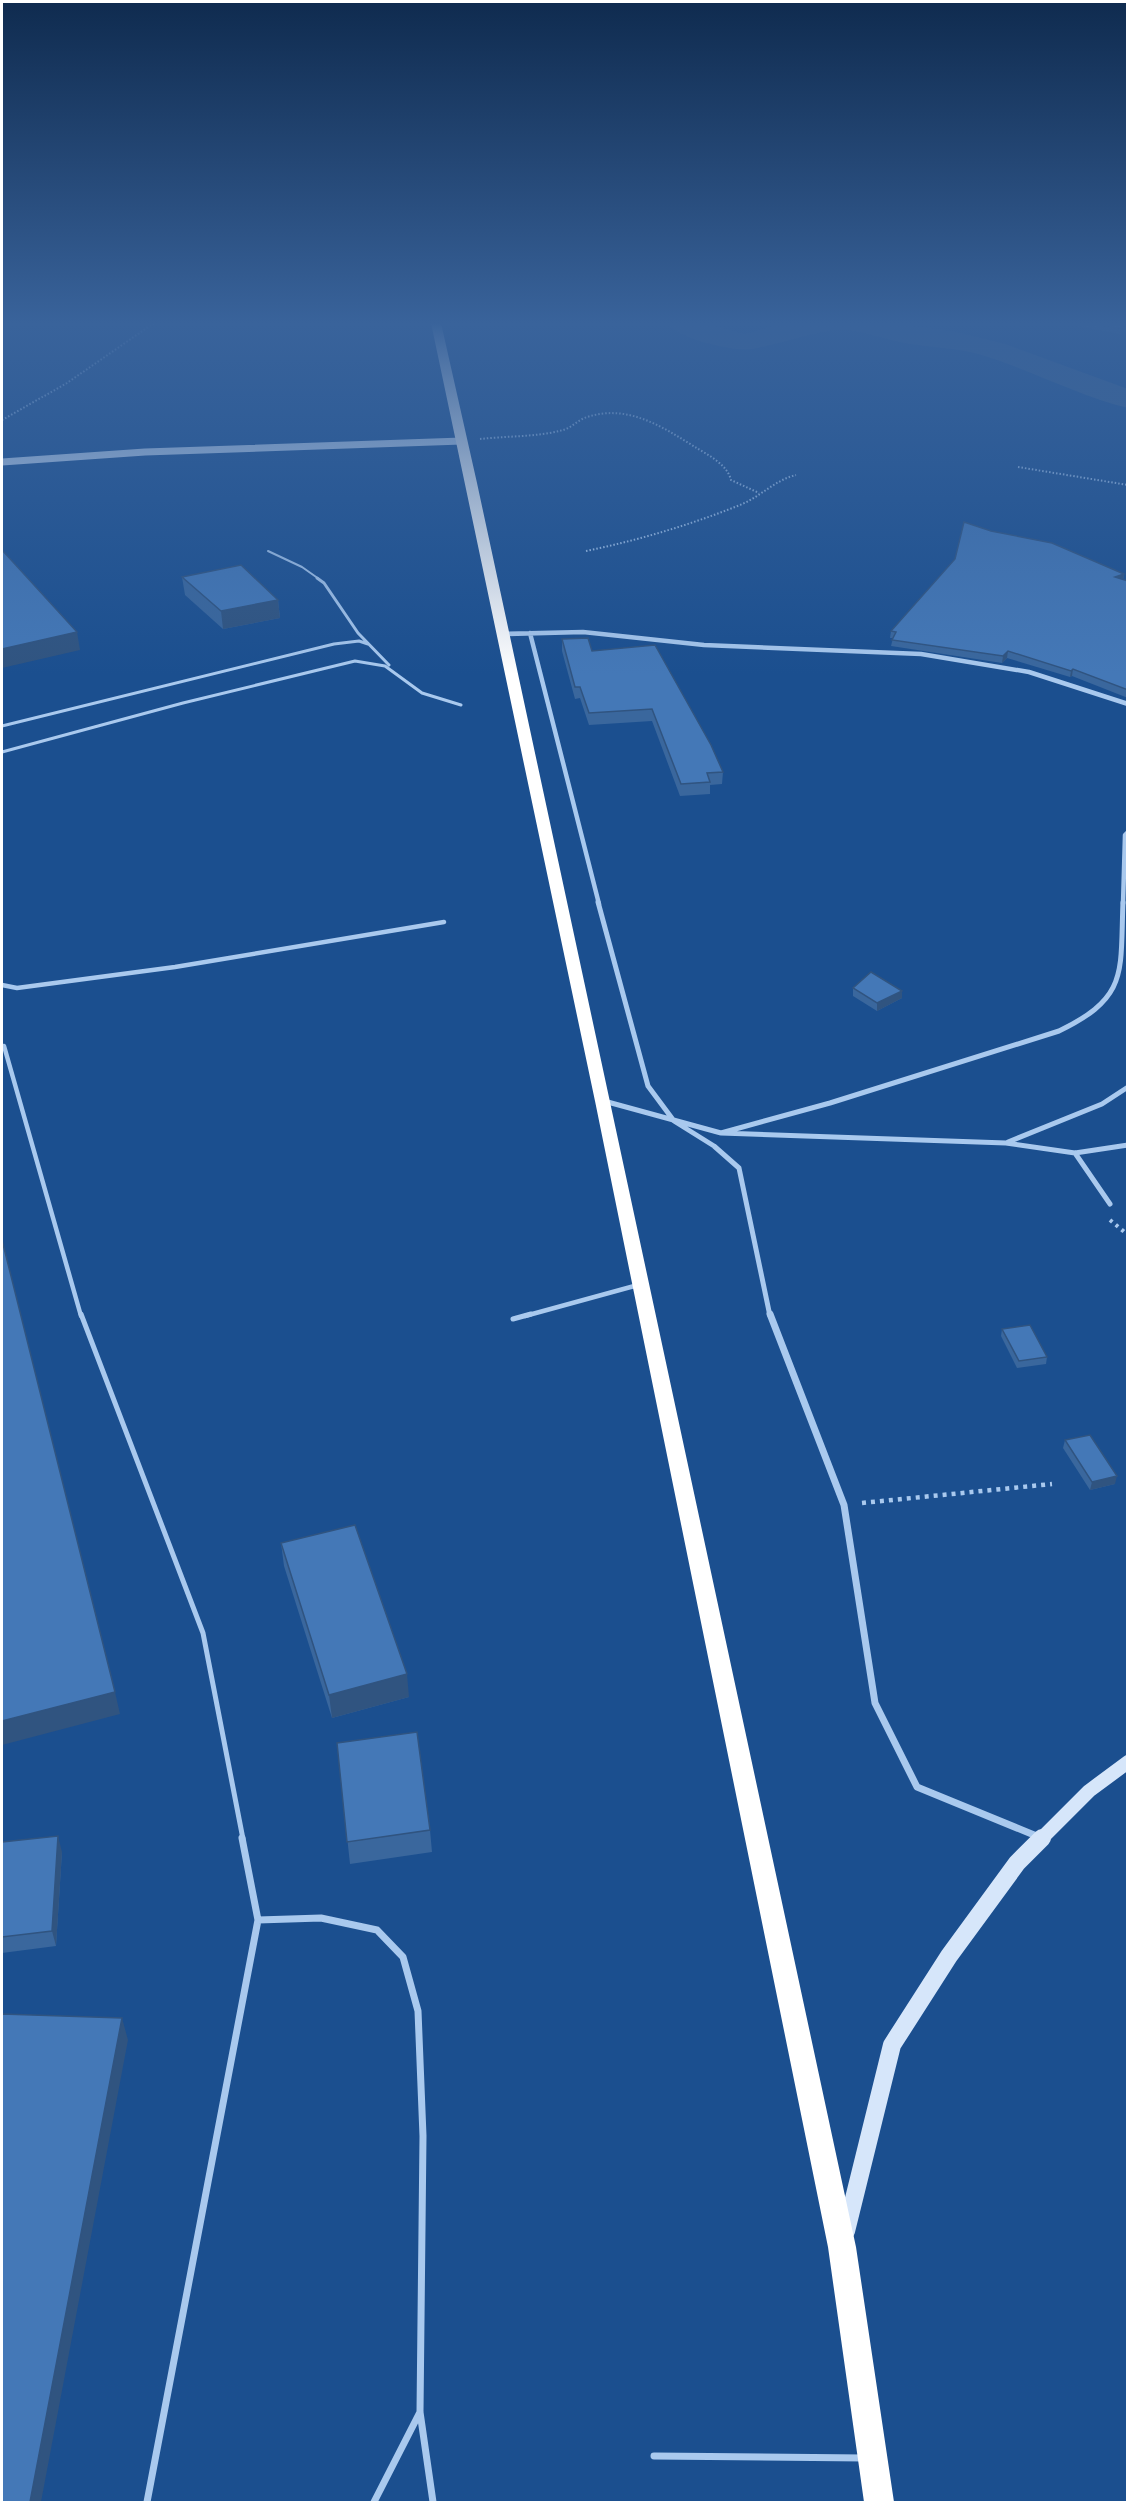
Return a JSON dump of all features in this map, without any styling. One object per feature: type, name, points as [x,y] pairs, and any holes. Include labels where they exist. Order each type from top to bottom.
[{"type":"highway","points":[[462,441],[603,1101],[842,2247],[879,2502]]},
{"type":"street","points":[[2,462],[145,452],[462,441]]},
{"type":"street","points":[[503,634],[583,632],[704,645],[921,654],[1029,672],[1128,704]]},
{"type":"street","points":[[530,633],[571,801],[648,1086],[674,1121],[714,1146],[739,1168],[770,1315],[844,1505],[875,1703],[916,1786],[1042,1838]]},
{"type":"street","points":[[721,1133],[830,1103],[1059,1031],[1091,1016],[1113,996],[1120,975],[1125,835],[1128,831]]},
{"type":"street","points":[[1006,1143],[1102,1104],[1128,1088]]},
{"type":"street","points":[[603,1101],[721,1133],[1006,1143],[1075,1153],[1128,1145]]},
{"type":"street","points":[[1075,1153],[1110,1204]]},
{"type":"street","points":[[842,2247],[892,2045],[949,1956],[1017,1863],[1089,1791],[1128,1762]]},
{"type":"lane","points":[[268,551],[302,567],[324,583],[368,644],[390,667],[421,692],[462,705]]},
{"type":"lane","points":[[2,726],[334,644],[359,641],[368,644]]},
{"type":"lane","points":[[2,752],[335,664],[376,662],[390,667]]},
{"type":"lane","points":[[2,985],[17,988],[163,968],[444,922]]},
{"type":"lane","points":[[4,1046],[84,1326],[203,1633],[258,1920],[147,2502]]},
{"type":"lane","points":[[513,1319],[641,1284]]},
{"type":"lane","points":[[258,1920],[321,1918],[377,1930],[403,1957],[418,2012],[423,2136],[420,2412],[433,2502]]},
{"type":"lane","points":[[375,2502],[420,2412]]},
{"type":"lane","points":[[654,2456],[873,2458]]},
{"type":"path","points":[[462,441],[473,440]]},
{"type":"path","points":[[685,440],[728,470],[731,480],[759,493]]},
{"type":"path","points":[[1018,467],[1128,485]]},
{"type":"path","points":[[586,551],[647,538],[742,504],[784,478],[796,475]]},
{"type":"path","points":[[844,1505],[1052,1484]]},
{"type":"building","points":[[964,522],[991,531],[1052,543],[1124,574],[1115,577],[1128,581],[1128,690],[1073,669],[1071,671],[1008,651],[1003,656],[892,640],[896,632],[891,631],[955,559]]},
{"type":"building","points":[[2,550],[77,632],[2,649]]},
{"type":"building","points":[[241,565],[278,600],[221,611],[182,577]]},
{"type":"building","points":[[588,638],[592,651],[655,645],[711,745],[723,772],[707,773],[710,782],[681,784],[652,709],[589,713],[580,687],[575,687],[562,639]]},
{"type":"building","points":[[871,972],[902,991],[877,1003],[853,988]]},
{"type":"building","points":[[2,1240],[115,1692],[2,1721]]},
{"type":"building","points":[[1030,1325],[1047,1357],[1019,1361],[1002,1329]]},
{"type":"building","points":[[1090,1435],[1117,1476],[1092,1482],[1065,1440]]},
{"type":"building","points":[[355,1525],[407,1674],[329,1695],[281,1543]]},
{"type":"building","points":[[417,1732],[430,1830],[347,1842],[337,1743]]},
{"type":"building","points":[[58,1836],[52,1931],[2,1937],[2,1842]]},
{"type":"building","points":[[2,2014],[122,2018],[30,2502],[2,2502]]}]
